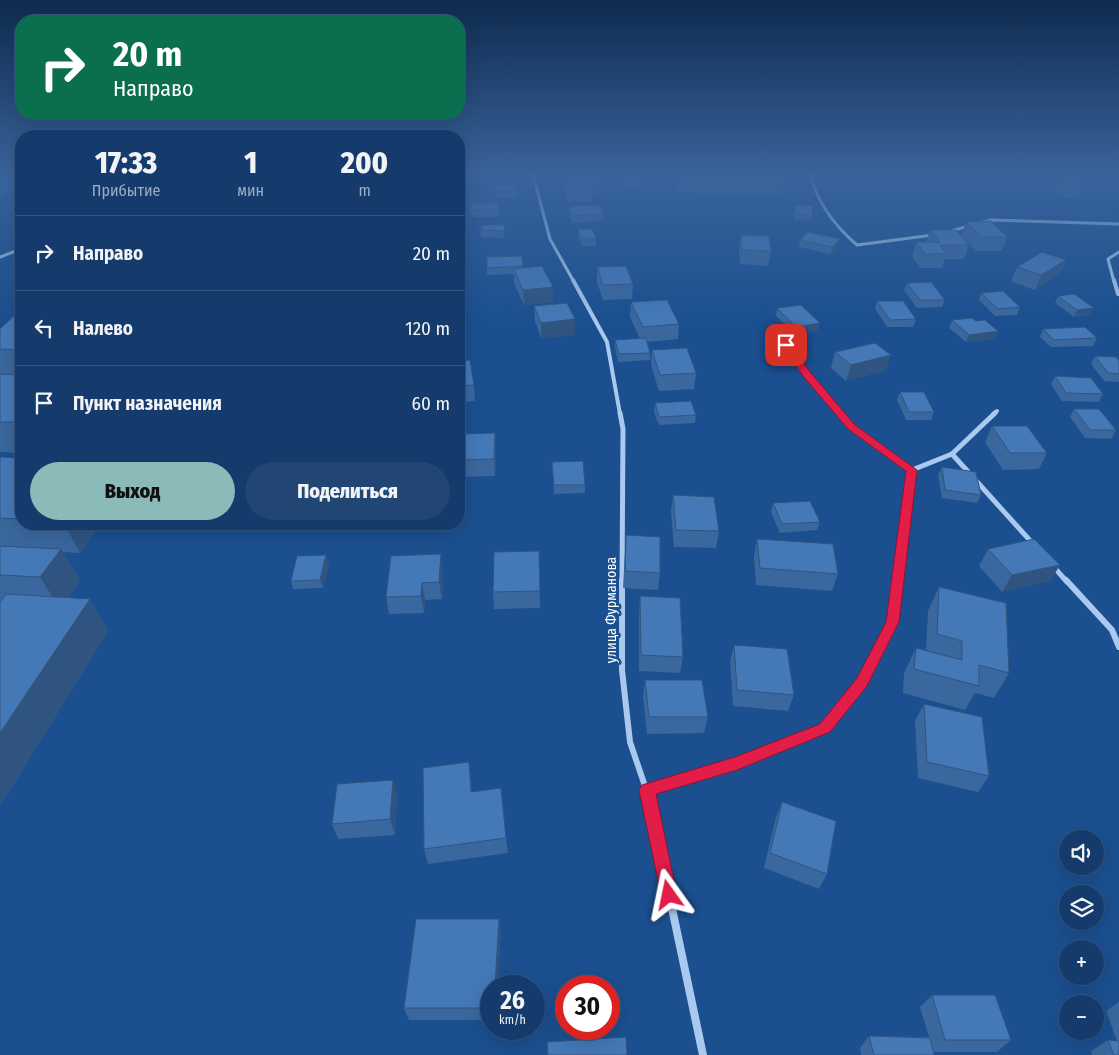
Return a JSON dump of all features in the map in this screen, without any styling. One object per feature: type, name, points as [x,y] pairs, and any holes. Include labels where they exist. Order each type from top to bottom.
[{"type":"street","name":"улица Фурманова","points":[[546,224],[550,239],[608,342],[623,429],[622,670],[630,742],[647,790],[703,1055]]},
{"type":"street","points":[[837,224],[857,245],[934,234]]},
{"type":"street","points":[[944,233],[976,224]]},
{"type":"street","points":[[0,257],[15,251]]},
{"type":"street","points":[[1118,294],[1108,259],[1119,252]]},
{"type":"street","points":[[786,345],[806,374],[852,427],[912,470]]},
{"type":"street","points":[[912,470],[952,454],[997,411]]},
{"type":"street","points":[[952,454],[1038,550]]},
{"type":"street","points":[[647,790],[737,763],[825,728],[862,682],[893,622],[912,470]]},
{"type":"street","points":[[1052,564],[1112,630],[1119,647]]},
{"type":"building","points":[[968,224],[994,224],[1007,237],[981,237]]},
{"type":"building","points":[[482,225],[505,225],[504,231],[480,230]]},
{"type":"building","points":[[578,229],[592,229],[596,238],[582,239]]},
{"type":"building","points":[[930,230],[956,230],[969,245],[940,245],[947,254],[925,254],[916,242],[940,242]]},
{"type":"building","points":[[808,232],[840,239],[832,247],[800,240]]},
{"type":"building","points":[[741,235],[769,236],[771,251],[742,250]]},
{"type":"building","points":[[1042,252],[1066,260],[1041,275],[1017,267]]},
{"type":"building","points":[[522,256],[523,266],[487,268],[487,257]]},
{"type":"building","points":[[542,266],[553,287],[523,290],[514,269]]},
{"type":"building","points":[[626,266],[633,284],[603,285],[597,267]]},
{"type":"building","points":[[931,282],[945,300],[920,300],[907,283]]},
{"type":"building","points":[[1003,291],[1020,307],[998,309],[981,293]]},
{"type":"building","points":[[1074,294],[1094,308],[1077,310],[1058,296]]},
{"type":"building","points":[[667,300],[679,324],[643,327],[631,302]]},
{"type":"building","points":[[877,301],[903,301],[916,319],[890,320]]},
{"type":"building","points":[[567,303],[575,319],[541,323],[534,306]]},
{"type":"building","points":[[801,305],[820,323],[796,327],[777,308]]},
{"type":"building","points":[[15,315],[15,350],[0,349],[0,329]]},
{"type":"building","points":[[972,318],[976,321],[985,320],[998,331],[969,335],[952,320]]},
{"type":"building","points":[[1085,327],[1097,338],[1054,340],[1043,329]]},
{"type":"building","points":[[646,338],[650,353],[619,354],[615,340]]},
{"type":"building","points":[[875,343],[891,355],[851,365],[835,352]]},
{"type":"building","points":[[687,348],[696,373],[660,375],[652,350]]},
{"type":"building","points":[[1095,356],[1116,357],[1119,361],[1119,374],[1108,373]]},
{"type":"building","points":[[465,360],[470,360],[474,385],[465,386]]},
{"type":"building","points":[[0,374],[15,375],[15,422],[0,422]]},
{"type":"building","points":[[1055,376],[1091,378],[1103,394],[1066,393]]},
{"type":"building","points":[[900,392],[924,392],[934,412],[909,412]]},
{"type":"building","points":[[691,401],[696,415],[659,417],[655,403]]},
{"type":"building","points":[[1074,409],[1099,409],[1116,430],[1090,430]]},
{"type":"building","points":[[992,426],[1027,426],[1047,453],[1010,453]]},
{"type":"building","points":[[495,433],[494,459],[465,460],[465,434]]},
{"type":"building","points":[[0,457],[15,458],[15,519],[0,518]]},
{"type":"building","points":[[583,461],[585,485],[554,485],[552,462]]},
{"type":"building","points":[[942,467],[976,472],[981,495],[945,490]]},
{"type":"building","points":[[673,495],[714,497],[719,531],[676,530]]},
{"type":"building","points":[[810,501],[820,522],[782,524],[773,503]]},
{"type":"building","points":[[626,535],[660,537],[660,573],[625,571]]},
{"type":"building","points":[[757,539],[833,544],[838,574],[760,568]]},
{"type":"building","points":[[1034,539],[1060,565],[1012,575],[988,549]]},
{"type":"building","points":[[0,546],[61,549],[40,577],[0,575]]},
{"type":"building","points":[[539,551],[540,591],[493,592],[494,552]]},
{"type":"building","points":[[441,554],[439,582],[422,583],[421,596],[386,597],[391,556]]},
{"type":"building","points":[[326,555],[320,580],[291,581],[297,556]]},
{"type":"building","points":[[939,587],[1006,603],[1009,673],[979,665],[979,686],[914,669],[916,648],[962,660],[962,641],[937,634]]},
{"type":"building","points":[[6,594],[90,599],[0,733],[0,602]]},
{"type":"building","points":[[640,596],[680,598],[683,657],[641,655]]},
{"type":"building","points":[[734,645],[787,649],[794,695],[737,690]]},
{"type":"building","points":[[645,680],[702,680],[708,717],[649,717]]},
{"type":"building","points":[[924,704],[982,717],[989,776],[927,762]]},
{"type":"building","points":[[469,762],[471,792],[501,788],[506,838],[424,849],[423,768]]},
{"type":"building","points":[[393,780],[390,819],[332,824],[337,784]]},
{"type":"building","points":[[782,802],[836,821],[827,874],[770,853]]},
{"type":"building","points":[[416,919],[499,919],[496,975],[480,975],[480,1008],[404,1008]]},
{"type":"building","points":[[932,995],[995,995],[1011,1040],[945,1040]]},
{"type":"building","points":[[869,1036],[930,1038],[934,1055],[874,1055]]},
{"type":"building","points":[[620,1037],[626,1037],[627,1055],[548,1055],[547,1042],[620,1040]]},
{"type":"building","points":[[1108,1040],[1119,1041],[1119,1055],[1114,1055]]},
{"type":"route","points":[[669,895],[647,790],[737,763],[825,728],[862,682],[893,622],[912,470],[852,427],[806,374],[786,345]]}]
